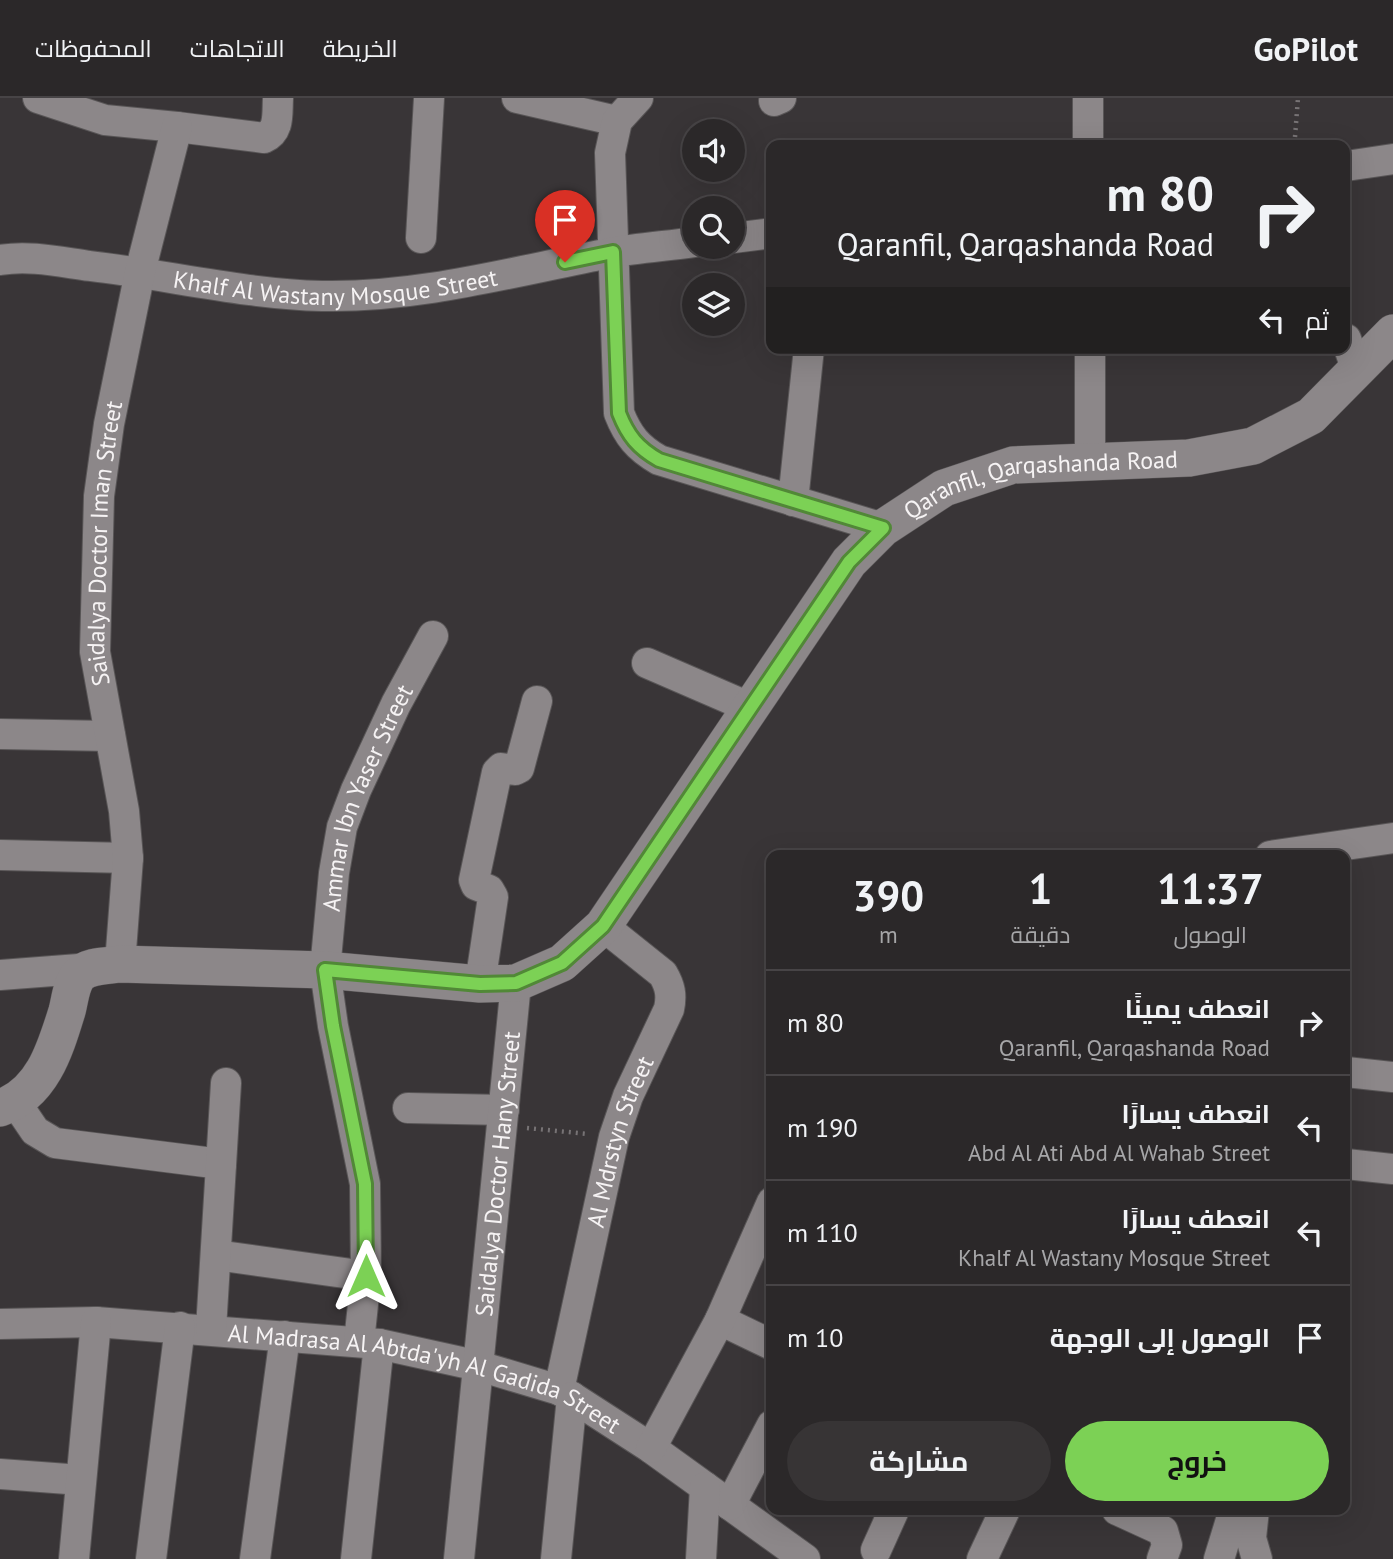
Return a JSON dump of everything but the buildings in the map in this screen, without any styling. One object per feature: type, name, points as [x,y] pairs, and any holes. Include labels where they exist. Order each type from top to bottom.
[{"type":"street","points":[[44,99],[106,120],[264,138],[272,135],[276,127],[278,98]]},
{"type":"street","points":[[421,238],[429,98]]},
{"type":"street","points":[[517,98],[617,121]]},
{"type":"street","points":[[638,98],[617,121],[610,153],[619,413],[627,433],[641,450],[659,460],[883,528]]},
{"type":"street","points":[[1088,98],[1088,140]]},
{"type":"street","name":"Saidalya Doctor Iman Street","points":[[106,966],[128,858],[124,811],[94,643],[99,496],[109,424],[140,272],[177,127]]},
{"type":"street","points":[[1350,165],[1393,159]]},
{"type":"street","points":[[745,236],[766,234]]},
{"type":"street","name":"Khalf Al Wastany Mosque Street","points":[[0,260],[17,257],[140,272],[263,292],[323,296],[446,287],[613,252],[682,244]]},
{"type":"street","name":"Qaranfil, Qarqashanda Road","points":[[106,966],[325,970],[480,984],[516,983],[562,963],[603,926],[849,562],[883,528],[944,488],[1013,465],[1189,458],[1253,446],[1311,416],[1351,354],[1393,333]]},
{"type":"street","points":[[793,501],[808,354]]},
{"type":"street","points":[[1090,354],[1090,462]]},
{"type":"street","name":"Ammar Ibn Yaser Street","points":[[356,1559],[369,1343],[365,1184],[333,1026],[325,970],[334,873],[342,827],[396,704],[433,636]]},
{"type":"street","points":[[648,663],[751,708]]},
{"type":"street","points":[[480,984],[493,897],[489,890],[476,885],[474,880],[497,772],[501,768],[519,768],[537,701]]},
{"type":"street","points":[[0,733],[110,736]]},
{"type":"street","points":[[1330,850],[1393,838]]},
{"type":"street","points":[[0,855],[128,858]]},
{"type":"street","name":"Al Mdrstyn Street","points":[[556,1559],[566,1394],[614,1137],[628,1096],[669,1009],[671,997],[669,984],[663,974],[603,926]]},
{"type":"street","points":[[0,975],[106,966]]},
{"type":"street","points":[[106,966],[79,975],[38,1083],[8,1106],[36,1131],[55,1143],[221,1164]]},
{"type":"street","name":"Saidalya Doctor Hany Street","points":[[459,1559],[516,983]]},
{"type":"street","points":[[1350,1072],[1393,1077]]},
{"type":"street","points":[[211,1329],[226,1083]]},
{"type":"street","points":[[408,1108],[503,1117]]},
{"type":"street","points":[[1350,1164],[1393,1169]]},
{"type":"street","points":[[651,1448],[720,1320],[766,1224]]},
{"type":"street","points":[[216,1255],[366,1276]]},
{"type":"street","points":[[720,1320],[766,1342]]},
{"type":"street","points":[[74,1559],[96,1322]]},
{"type":"street","name":"Al Madrasa Al Abtda'yh Al Gadida Street","points":[[0,1324],[96,1322],[211,1329],[369,1343],[479,1366],[566,1394],[651,1448],[805,1559]]},
{"type":"street","points":[[151,1559],[180,1327]]},
{"type":"street","points":[[254,1559],[285,1336]]},
{"type":"street","points":[[730,1505],[766,1436]]},
{"type":"street","points":[[0,1474],[81,1480]]},
{"type":"street","points":[[701,1559],[705,1487]]},
{"type":"street","points":[[876,1550],[892,1515]]},
{"type":"street","points":[[982,1559],[1003,1515]]},
{"type":"street","points":[[1128,1515],[1163,1531],[1167,1545],[1162,1559]]},
{"type":"street","points":[[1219,1559],[1232,1515]]},
{"type":"street","points":[[1253,1515],[1251,1538],[1257,1559]]},
{"type":"path","points":[[1295,137],[1298,98]]},
{"type":"path","points":[[503,1117],[614,1137]]},
{"type":"route","points":[[366,1276],[365,1184],[333,1026],[325,970],[498,984],[516,983],[562,963],[603,926],[849,562],[883,528],[659,460],[641,450],[627,433],[619,413],[613,252],[565,262]]}]
